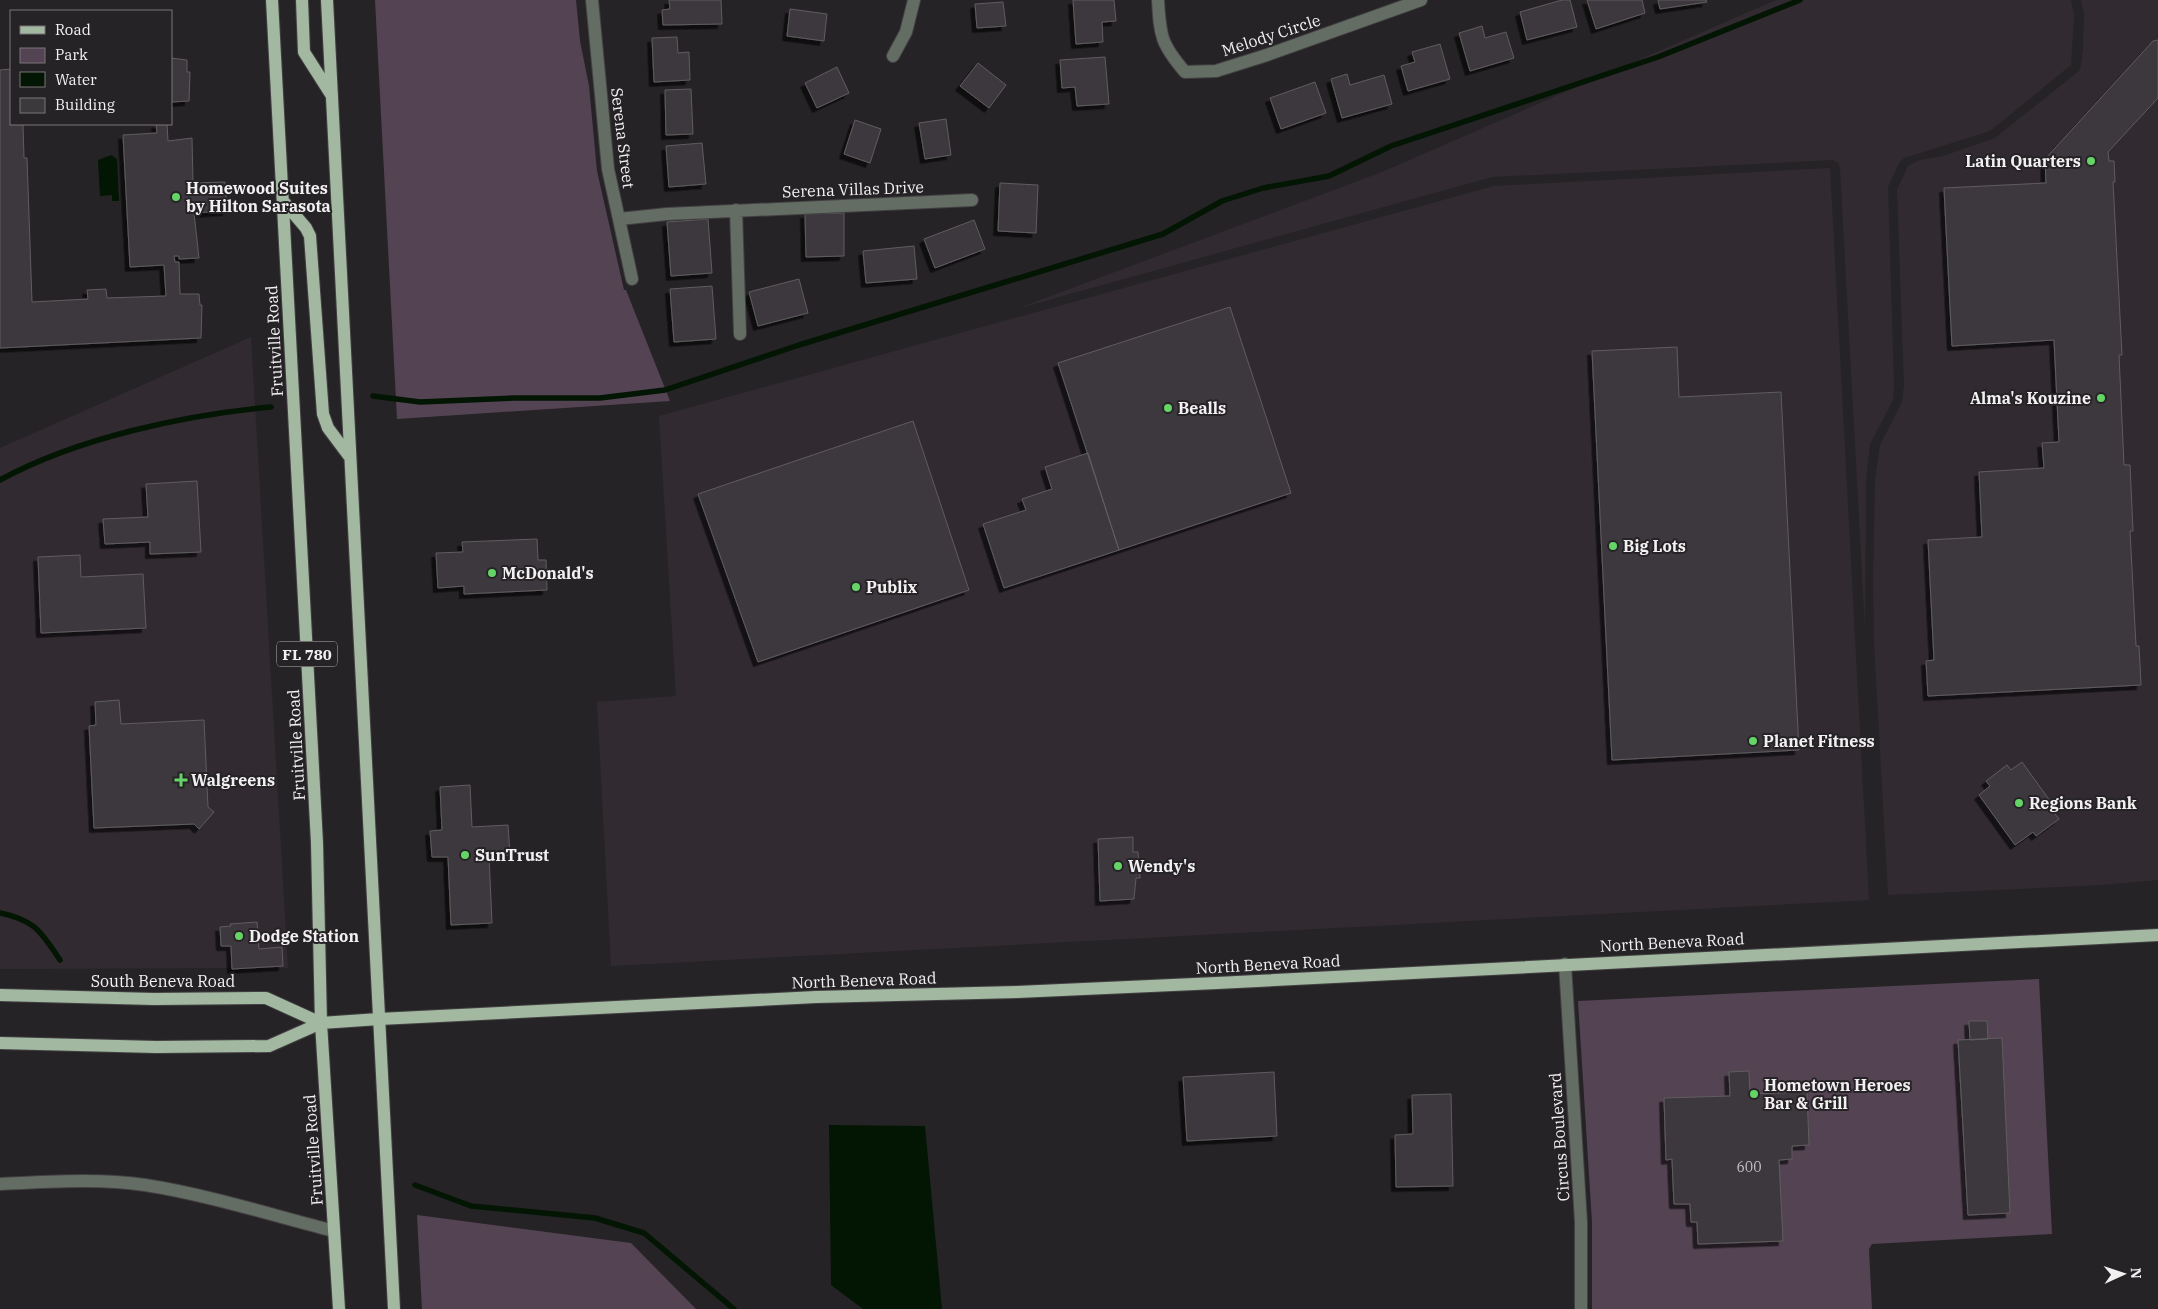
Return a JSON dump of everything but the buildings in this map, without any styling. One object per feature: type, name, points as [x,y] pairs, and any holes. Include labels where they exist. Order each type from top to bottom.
[{"type":"main road","name":"Fruitville Road","points":[[272,0],[317,842],[321,1023],[339,1309]]},
{"type":"main road","points":[[302,0],[304,52],[334,98]]},
{"type":"main road","name":"FL 780","points":[[327,0],[334,98],[349,456],[394,1309]]},
{"type":"main road","points":[[283,202],[306,228],[310,236],[323,414],[328,428],[349,456]]},
{"type":"main road","name":"North Beneva Road","points":[[380,1019],[816,997],[1157,986],[2158,935]]},
{"type":"main road","name":"South Beneva Road","points":[[0,995],[154,999],[266,998],[321,1023]]},
{"type":"main road","name":"South Beneva Road","points":[[0,1044],[156,1047],[269,1046],[321,1023],[380,1019]]},
{"type":"street","name":"Serena Street","points":[[592,0],[608,169],[632,279]]},
{"type":"street","points":[[894,56],[906,32],[914,0]]},
{"type":"street","name":"Melody Circle","points":[[1158,0],[1160,34],[1169,54],[1185,72],[1216,70],[1250,60],[1422,0]]},
{"type":"street","name":"Serena Villas Drive","points":[[619,219],[736,210],[972,200]]},
{"type":"street","points":[[736,210],[740,334]]},
{"type":"street","name":"Circus Boulevard","points":[[1565,964],[1580,1222],[1580,1309]]},
{"type":"street","points":[[0,1184],[61,1181],[144,1185],[214,1198],[334,1230]]},
{"type":"shaded area","points":[[1776,0],[2071,0],[2074,14],[2071,65],[1990,131],[1904,158],[1899,163],[1888,187],[1894,385],[1893,400],[1870,444],[1866,480],[1865,628],[1840,168],[1838,163],[1833,160],[1492,177],[1016,309],[1382,172]]},
{"type":"shaded area","points":[[2081,0],[2158,0],[2158,880],[2101,885],[1888,895],[1874,643],[1873,581],[1875,481],[1880,445],[1902,402],[1904,385],[1897,190],[1908,166],[1920,160],[1943,156],[1995,138],[2080,70],[2083,49],[2084,13]]},
{"type":"shaded area","points":[[1830,168],[1869,900],[611,966],[597,702],[676,696],[659,416],[1494,186]]},
{"type":"shaded area","points":[[251,337],[288,968],[0,969],[0,448]]},
{"type":"green space","points":[[375,0],[576,0],[580,41],[589,86],[597,171],[624,290],[626,290],[670,401],[397,419]]},
{"type":"green space","points":[[2039,979],[2052,1234],[1872,1244],[1869,1249],[1872,1309],[1592,1309],[1592,1222],[1578,1001]]},
{"type":"green space","points":[[417,1215],[631,1243],[696,1309],[422,1309]]},
{"type":"water","points":[[111,155],[117,159],[119,201],[112,201],[112,195],[100,196],[98,160]]},
{"type":"water","points":[[829,1125],[925,1126],[942,1309],[863,1309],[831,1285]]},
{"type":"waterway","points":[[373,396],[420,402],[514,398],[600,398],[665,390],[799,345],[1163,234],[1222,201],[1263,188],[1329,176],[1391,146],[1658,57],[1800,0]]},
{"type":"waterway","points":[[0,480],[30,465],[63,452],[132,431],[203,416],[271,407]]},
{"type":"waterway","points":[[0,913],[21,919],[36,929],[48,942],[60,960]]},
{"type":"waterway","points":[[415,1185],[471,1206],[595,1218],[644,1233],[734,1309]]},
{"type":"place","name":"Latin Quarters","points":[[2091,161]]},
{"type":"place","name":"Homewood Suites by Hilton Sarasota","points":[[176,197]]},
{"type":"place","name":"Alma's Kouzine","points":[[2101,398]]},
{"type":"place","name":"Bealls","points":[[1168,408]]},
{"type":"place","name":"Big Lots","points":[[1613,546]]},
{"type":"place","name":"McDonald's","points":[[492,573]]},
{"type":"place","name":"Publix","points":[[856,587]]},
{"type":"place","name":"Planet Fitness","points":[[1753,741]]},
{"type":"place","name":"Walgreens","points":[[181,780]]},
{"type":"place","name":"Regions Bank","points":[[2019,803]]},
{"type":"place","name":"SunTrust","points":[[465,855]]},
{"type":"place","name":"Wendy's","points":[[1118,866]]},
{"type":"place","name":"Dodge Station","points":[[239,936]]},
{"type":"place","name":"Hometown Heroes Bar & Grill","points":[[1754,1094]]}]
